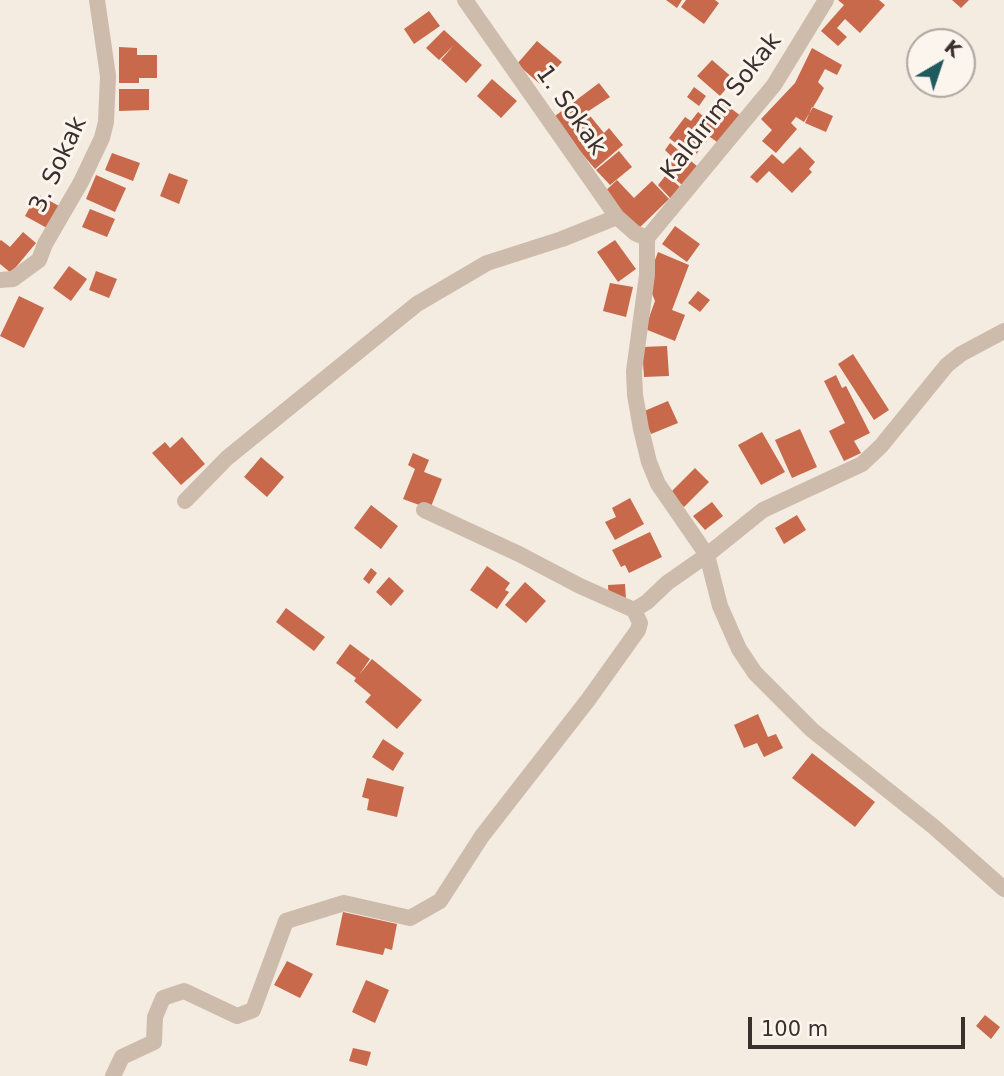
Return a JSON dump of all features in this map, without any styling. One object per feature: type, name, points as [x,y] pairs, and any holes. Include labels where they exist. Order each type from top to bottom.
[{"type":"street","name":"3. Sokak","points":[[0,280],[13,279],[38,260],[102,138],[106,122],[108,76],[97,0]]},
{"type":"street","name":"1. Sokak","points":[[465,0],[617,217],[635,233],[647,238]]},
{"type":"street","name":"Kaldırım Sokak","points":[[647,238],[774,85],[826,0]]},
{"type":"street","points":[[185,501],[227,458],[417,304],[487,263],[562,239],[617,217]]},
{"type":"street","points":[[647,238],[647,275],[634,371],[641,429],[649,463],[658,484],[707,555],[728,629],[755,673],[812,730],[934,827],[1004,889]]},
{"type":"street","points":[[634,610],[647,602],[683,569],[707,555],[763,510],[862,464],[881,446],[947,365],[961,354],[1004,331]]},
{"type":"street","points":[[113,1076],[122,1057],[154,1042],[155,1017],[163,998],[184,991],[237,1016],[254,1010],[286,921],[344,903],[410,918],[440,901],[482,836],[589,700],[638,630],[640,623],[634,610],[424,510]]},
{"type":"building","points":[[666,0],[682,0],[677,8]]},
{"type":"building","points":[[686,0],[715,0],[719,3],[704,24],[681,7]]},
{"type":"building","points":[[838,0],[879,0],[885,5],[860,33],[845,19],[837,28],[847,37],[838,46],[821,31],[844,5]]},
{"type":"building","points":[[952,0],[969,0],[961,8]]},
{"type":"building","points":[[429,11],[440,26],[414,44],[404,29]]},
{"type":"building","points":[[444,30],[482,65],[466,83],[441,60],[454,45],[439,60],[426,48]]},
{"type":"building","points":[[537,41],[562,62],[541,85],[517,64]]},
{"type":"building","points":[[119,47],[137,48],[137,55],[157,55],[157,78],[139,78],[139,83],[119,83]]},
{"type":"building","points":[[812,48],[842,65],[837,75],[825,69],[818,82],[824,88],[818,99],[804,122],[796,117],[791,123],[797,129],[776,153],[762,141],[772,130],[761,119],[795,83]]},
{"type":"building","points":[[712,60],[734,79],[720,96],[697,76]]},
{"type":"building","points":[[492,79],[517,101],[501,118],[477,96]]},
{"type":"building","points":[[599,83],[610,97],[587,112],[604,133],[609,128],[623,145],[595,169],[564,132],[555,116]]},
{"type":"building","points":[[694,87],[706,96],[699,106],[687,97]]},
{"type":"building","points":[[119,89],[149,89],[149,110],[119,111]]},
{"type":"building","points":[[721,101],[741,116],[720,144],[710,137],[694,157],[669,138],[685,117],[691,121],[698,112],[707,119]]},
{"type":"building","points":[[812,107],[833,116],[826,132],[805,123]]},
{"type":"building","points":[[670,143],[698,167],[682,185],[664,169],[673,158],[665,150]]},
{"type":"building","points":[[800,147],[815,162],[809,169],[812,172],[792,193],[769,171],[757,183],[750,177],[772,154],[783,164]]},
{"type":"building","points":[[619,151],[632,167],[610,185],[596,170]]},
{"type":"building","points":[[112,153],[140,163],[133,181],[105,170]]},
{"type":"building","points":[[169,173],[188,180],[179,204],[160,196]]},
{"type":"building","points":[[96,175],[126,188],[115,212],[86,199]]},
{"type":"building","points":[[666,175],[680,187],[671,199],[658,185]]},
{"type":"building","points":[[617,180],[634,198],[652,181],[669,199],[635,232],[600,196]]},
{"type":"building","points":[[37,194],[59,206],[47,228],[25,216]]},
{"type":"building","points":[[90,209],[115,219],[107,237],[82,227]]},
{"type":"building","points":[[675,226],[700,244],[687,262],[662,244]]},
{"type":"building","points":[[23,232],[36,243],[11,273],[0,264],[0,241],[10,247]]},
{"type":"building","points":[[615,240],[636,269],[618,282],[597,252]]},
{"type":"building","points":[[658,252],[689,265],[672,310],[685,315],[675,341],[645,329],[655,301],[647,281]]},
{"type":"building","points":[[69,266],[87,279],[71,301],[53,288]]},
{"type":"building","points":[[96,271],[117,279],[109,298],[89,290]]},
{"type":"building","points":[[610,283],[633,287],[626,317],[603,311]]},
{"type":"building","points":[[698,291],[710,300],[700,312],[688,303]]},
{"type":"building","points":[[19,296],[44,308],[24,348],[0,336]]},
{"type":"building","points":[[667,346],[669,376],[644,377],[642,347]]},
{"type":"building","points":[[853,354],[889,410],[874,420],[838,364]]},
{"type":"building","points":[[836,375],[842,388],[846,386],[870,433],[854,441],[861,453],[844,461],[829,431],[845,423],[824,381]]},
{"type":"building","points":[[668,401],[678,423],[651,434],[642,412]]},
{"type":"building","points":[[800,429],[817,467],[792,478],[775,440]]},
{"type":"building","points":[[762,432],[785,472],[761,485],[738,445]]},
{"type":"building","points":[[182,437],[205,464],[181,485],[152,453],[165,442],[170,448]]},
{"type":"building","points":[[413,453],[429,460],[424,472],[442,479],[430,509],[403,499],[415,469],[408,465]]},
{"type":"building","points":[[261,457],[284,477],[267,497],[244,477]]},
{"type":"building","points":[[695,468],[709,482],[684,507],[670,493]]},
{"type":"building","points":[[630,498],[644,524],[615,540],[605,522],[616,517],[612,508]]},
{"type":"building","points":[[712,502],[723,516],[705,530],[693,516]]},
{"type":"building","points":[[371,505],[398,526],[381,549],[354,528]]},
{"type":"building","points":[[797,515],[806,530],[784,544],[775,528]]},
{"type":"building","points":[[650,532],[662,557],[629,573],[625,565],[621,567],[612,550]]},
{"type":"building","points":[[487,566],[510,583],[505,590],[509,592],[497,609],[470,590]]},
{"type":"building","points":[[371,568],[377,573],[369,584],[363,579]]},
{"type":"building","points":[[389,577],[404,591],[391,606],[376,592]]},
{"type":"building","points":[[525,582],[546,601],[526,623],[505,605]]},
{"type":"building","points":[[625,584],[626,600],[609,602],[608,585]]},
{"type":"building","points":[[286,608],[325,637],[314,651],[276,622]]},
{"type":"building","points":[[350,644],[370,659],[359,675],[372,659],[422,700],[397,729],[365,702],[371,695],[354,681],[356,678],[336,663]]},
{"type":"building","points":[[758,714],[768,737],[776,734],[783,748],[764,757],[757,743],[744,748],[734,725]]},
{"type":"building","points":[[383,739],[404,753],[393,771],[372,757]]},
{"type":"building","points":[[812,753],[875,802],[855,827],[792,778]]},
{"type":"building","points":[[367,778],[404,787],[397,817],[367,810],[369,799],[362,797]]},
{"type":"building","points":[[343,912],[397,924],[392,950],[385,948],[383,955],[336,945]]},
{"type":"building","points":[[287,961],[313,974],[300,998],[274,985]]},
{"type":"building","points":[[366,980],[389,990],[375,1023],[352,1012]]},
{"type":"building","points":[[985,1015],[1000,1027],[991,1039],[976,1026]]},
{"type":"building","points":[[353,1048],[371,1052],[367,1066],[349,1061]]}]
